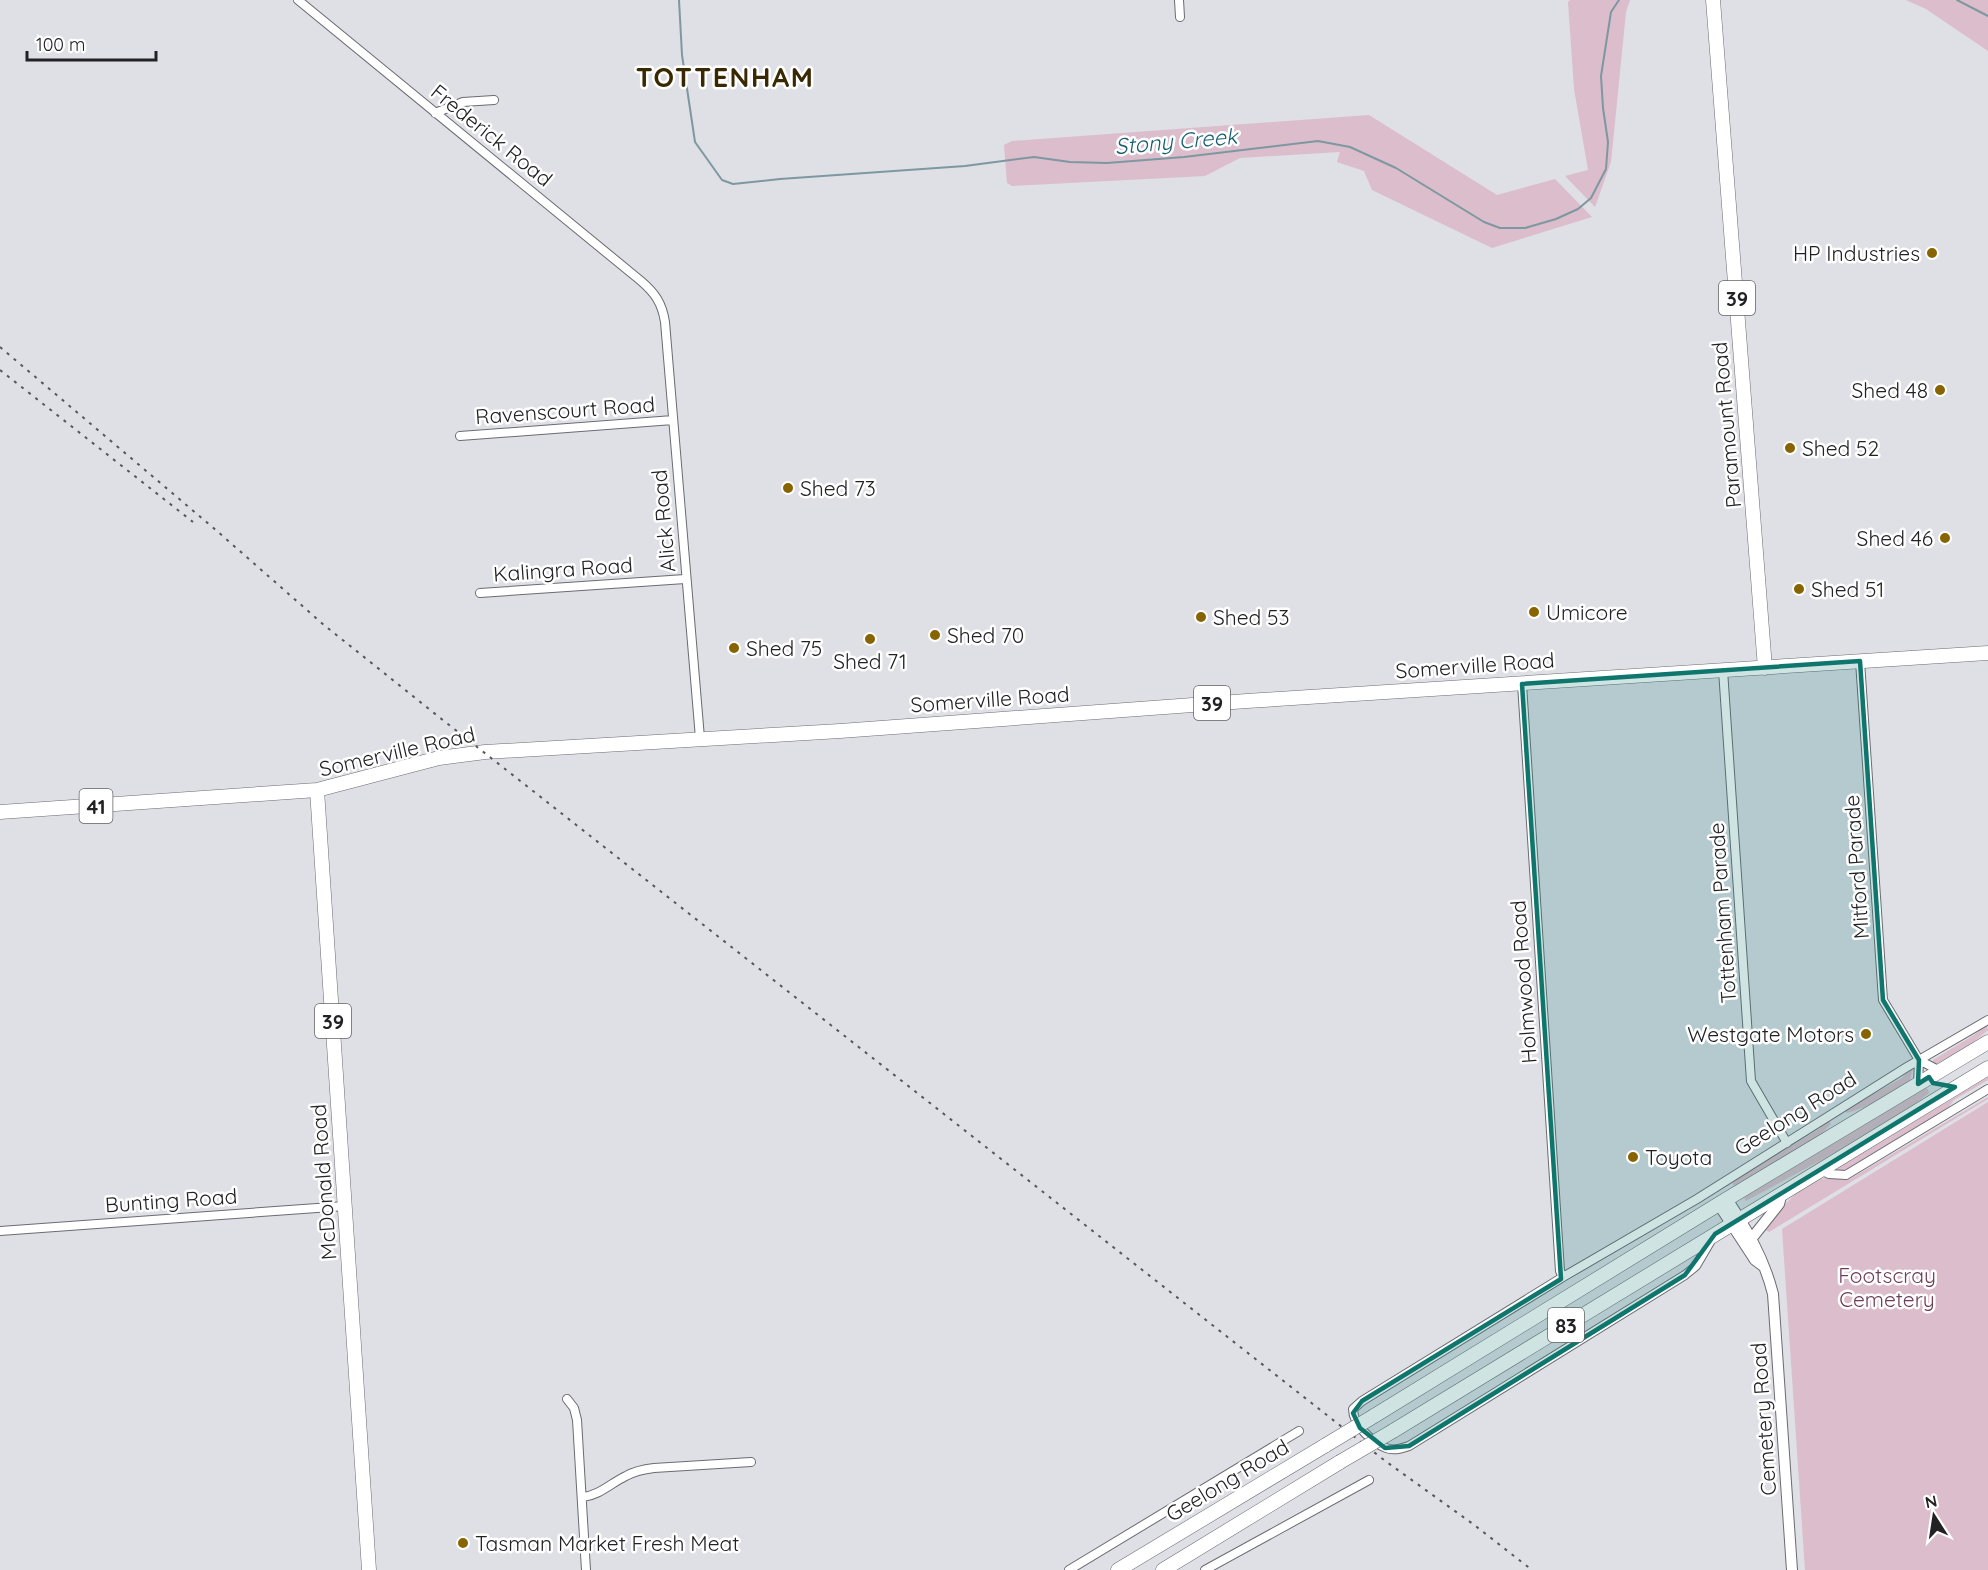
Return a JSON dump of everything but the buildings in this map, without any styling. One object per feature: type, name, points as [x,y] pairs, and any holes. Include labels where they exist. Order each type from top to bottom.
[{"type":"main road","name":"Paramount Road","points":[[1713,0],[1766,668]]},
{"type":"main road","name":"Somerville Road","points":[[0,812],[317,790],[439,758],[478,753],[840,731],[1247,701],[1988,653]]},
{"type":"main road","name":"McDonald Road","points":[[317,790],[369,1570]]},
{"type":"main road","name":"Geelong Road","points":[[1118,1570],[1988,1042]]},
{"type":"main road","name":"Geelong Road","points":[[1163,1570],[1988,1068]]},
{"type":"main road","points":[[1929,1077],[1933,1083],[1955,1087]]},
{"type":"street","name":"Frederick Road","points":[[298,0],[641,280],[660,301]]},
{"type":"street","points":[[1179,0],[1180,18]]},
{"type":"street","points":[[435,112],[463,102],[494,100]]},
{"type":"street","name":"Alick Road","points":[[660,301],[665,322],[700,738]]},
{"type":"street","name":"Ravenscourt Road","points":[[460,436],[673,420]]},
{"type":"street","name":"Kalingra Road","points":[[480,593],[685,579]]},
{"type":"street","name":"Mitford Parade","points":[[1860,661],[1883,1000],[1919,1060]]},
{"type":"street","name":"Tottenham Parade","points":[[1724,670],[1751,1081],[1787,1143]]},
{"type":"street","name":"Holmwood Road","points":[[1522,684],[1560,1271],[1563,1277]]},
{"type":"street","name":"Geelong Road","points":[[1715,1234],[1696,1266],[1685,1275],[1409,1446],[1397,1450],[1385,1448],[1356,1422],[1353,1409],[1358,1404],[1988,1020]]},
{"type":"street","points":[[1919,1060],[1929,1077]]},
{"type":"street","points":[[1919,1060],[1929,1077]]},
{"type":"street","points":[[1820,1170],[1829,1174],[1846,1174],[1988,1089]]},
{"type":"street","name":"Cemetery Road","points":[[1710,1190],[1723,1202],[1755,1260],[1763,1267]]},
{"type":"street","points":[[1752,1238],[1779,1204],[1782,1193]]},
{"type":"street","name":"Bunting Road","points":[[0,1231],[345,1206]]},
{"type":"street","name":"Cemetery Road","points":[[1735,1222],[1752,1238],[1760,1254],[1770,1281],[1775,1309],[1792,1570]]},
{"type":"street","points":[[1624,1241],[1645,1250]]},
{"type":"street","points":[[567,1399],[574,1408],[577,1420],[586,1570]]},
{"type":"street","name":"Geelong Road","points":[[1069,1570],[1299,1431]]},
{"type":"street","points":[[583,1497],[597,1494],[640,1470],[751,1462]]},
{"type":"street","points":[[1205,1570],[1369,1480]]},
{"type":"highlighted area","points":[[1860,661],[1883,1000],[1919,1060],[1918,1084],[1929,1077],[1933,1083],[1955,1087],[1715,1234],[1685,1275],[1409,1446],[1385,1448],[1360,1428],[1353,1413],[1362,1401],[1561,1279],[1522,684]]},
{"type":"green space","points":[[1570,0],[1630,0],[1626,12],[1611,162],[1595,207],[1565,176],[1588,170],[1574,89],[1568,2]]},
{"type":"green space","points":[[1906,0],[1988,0],[1988,51],[1926,9]]},
{"type":"green space","points":[[1369,115],[1497,195],[1555,179],[1592,217],[1492,248],[1372,190],[1364,171],[1337,162],[1340,152],[1240,158],[1205,176],[1012,186],[1007,183],[1004,145],[1012,141]]},
{"type":"green space","points":[[1986,1025],[1988,1030],[1969,1045],[1954,1055],[1933,1064],[1933,1060]]},
{"type":"green space","points":[[1913,1068],[1910,1080],[1887,1095],[1847,1113],[1845,1110],[1902,1078],[1908,1070]]},
{"type":"green space","points":[[1988,1077],[1988,1080],[1954,1100],[1947,1109],[1847,1169],[1835,1172],[1835,1170]]},
{"type":"green space","points":[[1925,1088],[1929,1093],[1912,1106],[1827,1157],[1746,1201],[1744,1198],[1748,1195]]},
{"type":"green space","points":[[1988,1097],[1769,1232],[1764,1229],[1792,1198],[1809,1184],[1826,1178],[1850,1179]]},
{"type":"green space","name":"Footscray Cemetery","points":[[1988,1102],[1988,1570],[1805,1570],[1782,1229]]},
{"type":"green space","points":[[1829,1121],[1831,1124],[1819,1136],[1734,1186],[1732,1183],[1819,1129]]},
{"type":"waterway","name":"Stony Creek","points":[[679,0],[682,55],[695,142],[722,180],[733,184],[965,166],[1034,157],[1070,162],[1107,163],[1184,157],[1318,141],[1350,147],[1396,168],[1484,222],[1500,228],[1525,228],[1556,219],[1578,209],[1591,198],[1606,169],[1608,142],[1601,76],[1611,12],[1619,0]]},
{"type":"waterway","name":"Stony Creek","points":[[1957,0],[1988,16]]},
{"type":"railway","points":[[0,347],[324,625],[444,721],[1384,1460],[1532,1570]]},
{"type":"railway","points":[[0,370],[193,522]]},
{"type":"place","name":"HP Industries","points":[[1932,253]]},
{"type":"place","name":"Shed 48","points":[[1940,390]]},
{"type":"place","name":"Shed 52","points":[[1790,448]]},
{"type":"place","name":"Shed 73","points":[[788,488]]},
{"type":"place","name":"Shed 46","points":[[1945,538]]},
{"type":"place","name":"Shed 51","points":[[1799,589]]},
{"type":"place","name":"Umicore","points":[[1534,612]]},
{"type":"place","name":"Shed 53","points":[[1201,617]]},
{"type":"place","name":"Shed 70","points":[[935,635]]},
{"type":"place","name":"Shed 71","points":[[870,639]]},
{"type":"place","name":"Shed 75","points":[[734,648]]},
{"type":"place","name":"Westgate Motors","points":[[1866,1034]]},
{"type":"place","name":"Toyota","points":[[1633,1157]]},
{"type":"place","name":"Tasman Market Fresh Meat","points":[[463,1543]]},
{"type":"district","name":"TOTTENHAM","points":[[725,77]]}]
